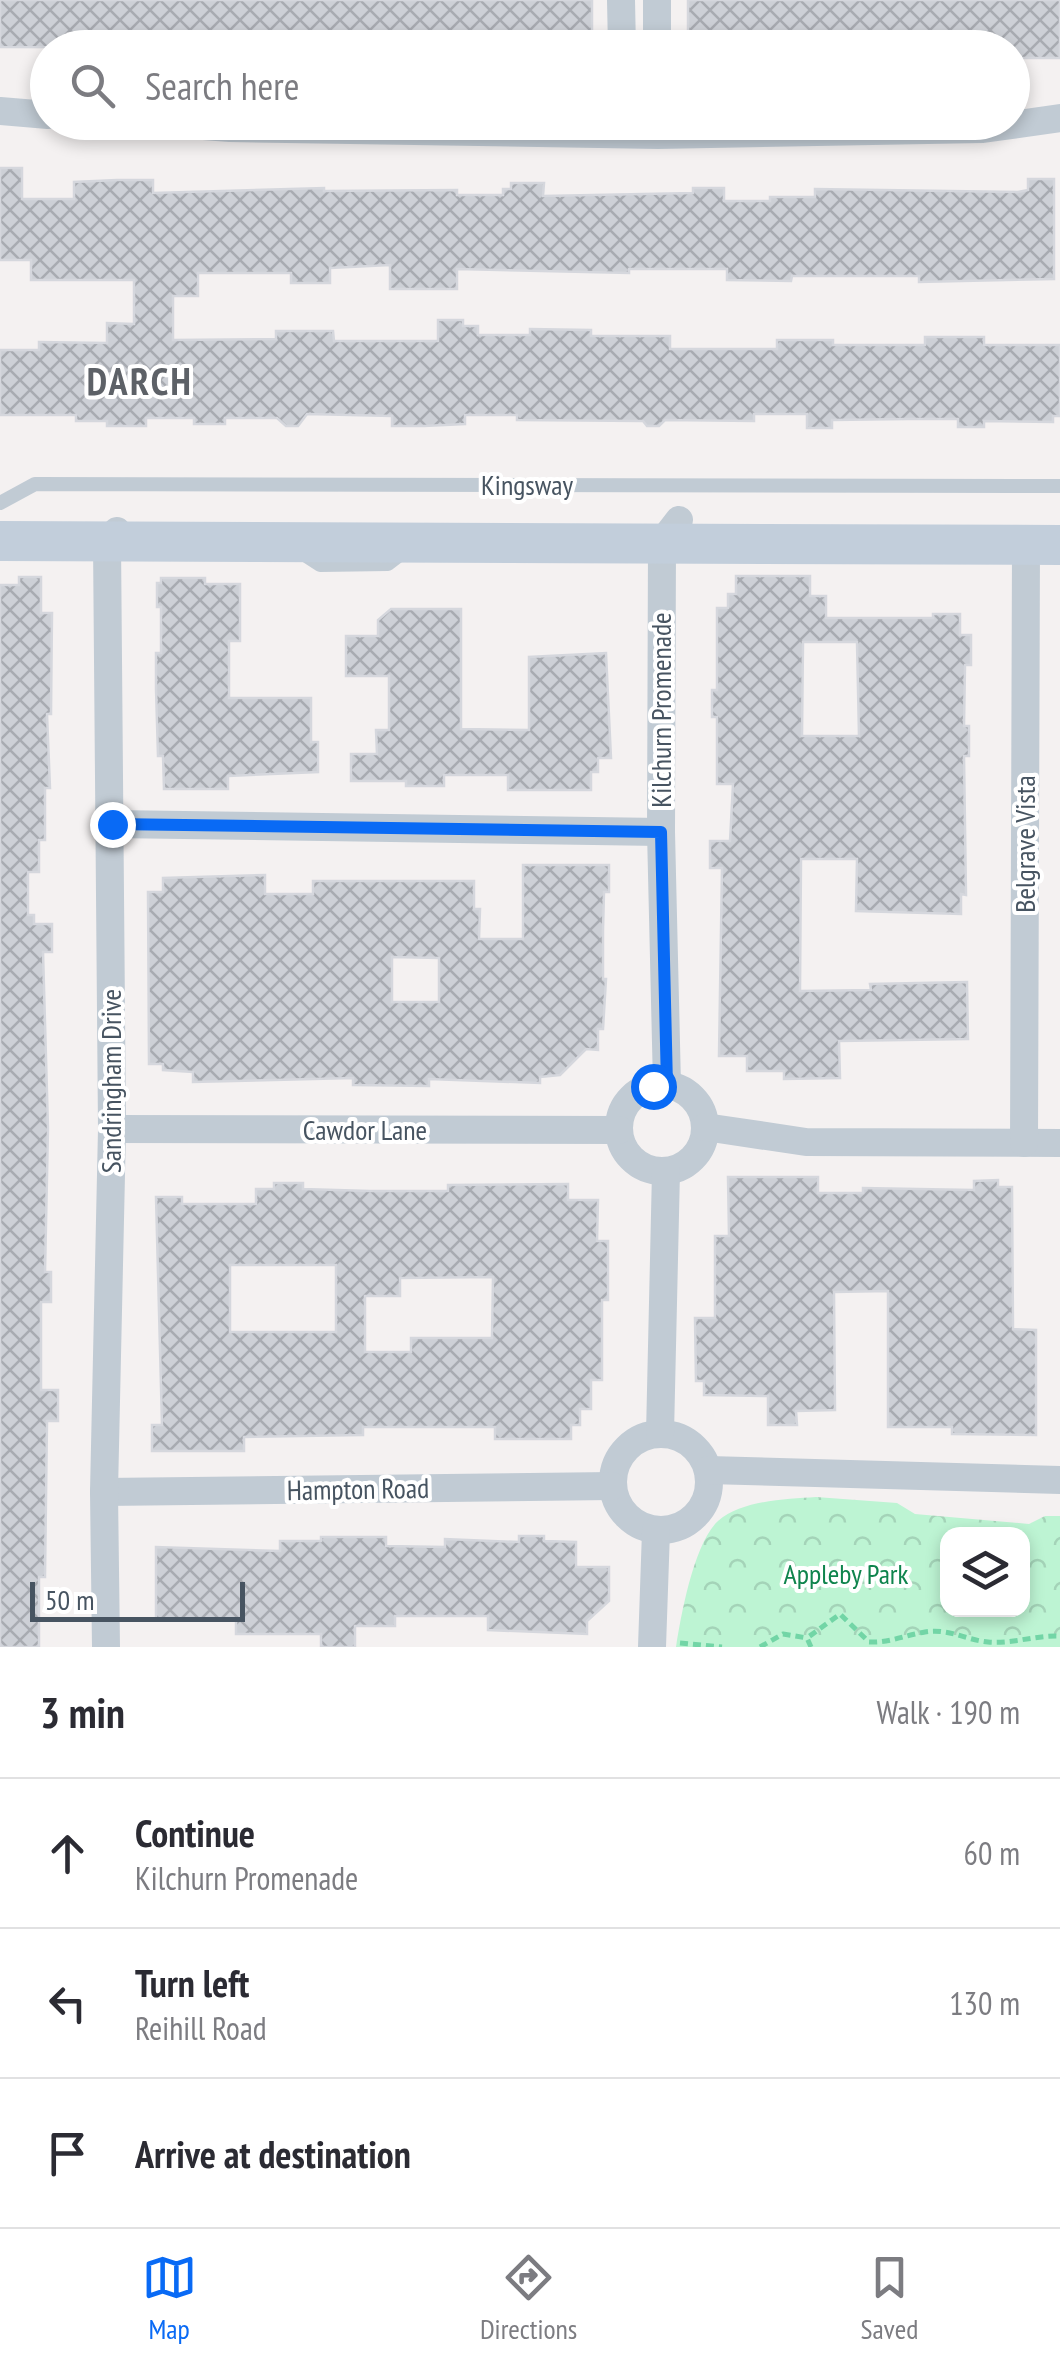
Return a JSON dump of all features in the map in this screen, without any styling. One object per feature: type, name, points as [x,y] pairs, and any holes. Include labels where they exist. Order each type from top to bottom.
[{"type":"main road","name":"Kingsway","points":[[0,520],[116,532],[289,542],[418,542],[1060,520]]},
{"type":"main road","name":"Kingsway","points":[[0,540],[116,532],[671,531],[1043,545]]},
{"type":"street","points":[[621,0],[622,30]]},
{"type":"street","points":[[657,0],[658,30]]},
{"type":"street","points":[[0,111],[30,114]]},
{"type":"street","points":[[1030,122],[1060,118]]},
{"type":"street","name":"Kilchurn Promenade","points":[[667,1086],[661,832],[671,531]]},
{"type":"street","name":"Sandringham Drive","points":[[106,1647],[104,1492],[112,1129],[116,532]]},
{"type":"street","name":"Belgrave Vista","points":[[1024,1143],[1043,545]]},
{"type":"street","points":[[112,824],[661,832]]},
{"type":"street","points":[[653,1086],[667,1086],[694,1099],[702,1111],[705,1128],[696,1155],[666,1171],[637,1163],[626,1152],[619,1130],[628,1102],[653,1086]]},
{"type":"street","points":[[705,1128],[806,1142],[1060,1143]]},
{"type":"street","name":"Cawdor Lane","points":[[112,1129],[619,1130]]},
{"type":"street","points":[[660,1434],[666,1171]]},
{"type":"street","points":[[660,1434],[690,1443],[701,1455],[708,1470],[707,1498],[699,1514],[685,1525],[656,1531],[639,1526],[625,1514],[612,1486],[621,1455],[632,1444],[660,1434]]},
{"type":"street","points":[[708,1470],[1060,1480]]},
{"type":"street","name":"Hampton Road","points":[[104,1492],[612,1486]]},
{"type":"street","points":[[656,1531],[660,1645]]},
{"type":"lane","name":"Kingsway","points":[[0,503],[34,484],[1060,486]]},
{"type":"path","points":[[760,1647],[782,1634],[807,1638],[840,1614],[869,1642],[947,1631],[987,1642],[1060,1636]]},
{"type":"path","points":[[807,1638],[812,1647]]},
{"type":"path","points":[[660,1645],[722,1647]]},
{"type":"green space","name":"Appleby Park","points":[[816,1497],[897,1503],[915,1514],[1029,1524],[1045,1516],[1060,1516],[1060,1647],[676,1647],[695,1562],[710,1531],[728,1514],[778,1500]]},
{"type":"building","points":[[0,0],[592,0],[592,30],[30,30],[30,47],[0,47]]},
{"type":"building","points":[[688,0],[1060,0],[1060,58],[1030,58],[1030,30],[688,30]]},
{"type":"building","points":[[0,168],[22,168],[22,199],[74,199],[74,182],[117,180],[153,180],[153,193],[324,188],[457,190],[457,195],[503,195],[503,189],[511,189],[511,183],[544,183],[543,196],[693,193],[693,188],[724,188],[724,201],[770,201],[770,197],[815,197],[815,189],[1018,192],[1028,190],[1028,179],[1054,179],[1054,279],[919,282],[919,276],[792,276],[791,281],[727,280],[727,269],[629,269],[629,273],[457,269],[457,289],[390,289],[390,265],[330,268],[330,283],[291,283],[291,273],[198,273],[198,296],[173,296],[173,340],[276,339],[276,331],[333,331],[334,341],[438,341],[438,320],[463,320],[463,326],[478,326],[478,335],[530,335],[530,329],[591,330],[591,336],[670,336],[670,349],[777,349],[777,340],[833,340],[833,345],[925,345],[925,337],[984,337],[984,345],[1060,345],[1060,416],[1053,416],[1053,422],[984,421],[984,427],[958,427],[958,419],[908,419],[832,420],[832,428],[807,428],[807,414],[754,414],[754,421],[665,420],[659,426],[647,426],[643,421],[517,420],[517,415],[465,415],[465,424],[392,426],[392,416],[307,414],[298,426],[286,426],[277,418],[225,418],[225,424],[194,424],[194,418],[146,418],[146,426],[107,426],[107,421],[76,421],[76,415],[0,415],[0,350],[39,350],[39,342],[107,343],[107,323],[134,324],[134,280],[31,280],[31,260],[0,260]]},
{"type":"building","points":[[736,576],[810,576],[810,596],[826,596],[826,618],[933,618],[933,614],[960,614],[960,635],[971,635],[971,665],[965,665],[964,726],[969,726],[969,756],[964,756],[966,895],[961,894],[961,914],[856,911],[857,859],[801,859],[800,991],[871,990],[870,984],[967,982],[968,1039],[839,1041],[840,1078],[784,1079],[784,1071],[747,1071],[747,1056],[719,1056],[722,868],[710,868],[710,841],[730,841],[733,784],[717,784],[717,717],[712,717],[712,690],[717,690],[717,608],[728,608],[728,594],[736,594]],"holes":[[[803,642],[857,642],[859,736],[802,736]]]},
{"type":"building","points":[[19,577],[41,577],[41,613],[52,613],[51,714],[47,714],[50,788],[45,788],[45,840],[39,840],[39,872],[28,872],[28,915],[34,915],[34,924],[52,924],[52,952],[43,952],[48,1128],[45,1272],[51,1272],[51,1302],[41,1302],[41,1390],[58,1390],[58,1421],[47,1421],[45,1577],[39,1577],[39,1647],[0,1647],[0,585],[19,585]]},
{"type":"building","points":[[161,578],[205,578],[205,584],[240,584],[240,641],[229,641],[229,698],[311,698],[311,742],[318,742],[318,772],[228,776],[228,789],[164,789],[163,756],[158,756],[156,689],[156,653],[161,653],[157,583],[161,583]]},
{"type":"building","points":[[391,609],[461,609],[461,729],[529,730],[529,657],[606,653],[611,758],[598,758],[598,772],[591,772],[591,790],[508,790],[508,775],[444,775],[444,786],[351,781],[351,754],[377,754],[376,730],[389,730],[389,676],[346,676],[346,636],[378,636],[378,620]]},
{"type":"building","points":[[523,865],[609,865],[603,930],[606,979],[598,1050],[586,1049],[560,1075],[540,1077],[540,1083],[429,1079],[429,1086],[353,1085],[353,1078],[193,1082],[193,1072],[163,1070],[163,1064],[149,1064],[148,892],[163,892],[163,878],[265,875],[265,894],[313,894],[313,881],[474,881],[474,909],[480,909],[479,939],[523,939]],"holes":[[[392,957],[439,958],[439,1002],[392,1002]]]},
{"type":"building","points":[[728,1177],[818,1177],[818,1193],[863,1193],[863,1188],[974,1190],[974,1181],[998,1180],[998,1187],[1012,1187],[1013,1329],[1036,1330],[1036,1435],[952,1434],[952,1427],[888,1427],[888,1291],[834,1292],[835,1410],[796,1411],[797,1425],[768,1425],[768,1396],[704,1395],[704,1381],[696,1381],[695,1318],[715,1318],[715,1236],[729,1236]]},
{"type":"building","points":[[274,1183],[303,1183],[303,1189],[370,1191],[448,1191],[448,1185],[568,1184],[568,1200],[598,1200],[597,1241],[608,1241],[608,1300],[602,1300],[602,1380],[591,1380],[591,1409],[580,1409],[580,1425],[571,1425],[571,1439],[495,1439],[495,1427],[363,1427],[363,1435],[244,1437],[244,1451],[152,1451],[152,1425],[162,1425],[156,1197],[182,1197],[182,1204],[256,1204],[256,1189],[274,1189]],"holes":[[[230,1265],[336,1265],[336,1332],[230,1332]],[[493,1277],[492,1338],[411,1338],[411,1352],[365,1352],[365,1296],[400,1296],[400,1278]]]},
{"type":"building","points":[[519,1536],[576,1542],[576,1567],[609,1567],[609,1601],[587,1621],[587,1634],[488,1630],[488,1616],[395,1616],[395,1626],[355,1626],[355,1647],[321,1647],[321,1634],[236,1634],[236,1619],[156,1619],[156,1547],[280,1551],[280,1541],[386,1537],[386,1546],[445,1547],[445,1539],[519,1542]]},
{"type":"district","name":"DARCH","points":[[140,382]]},
{"type":"route","points":[[112,824],[661,832],[667,1086],[653,1086]]}]
